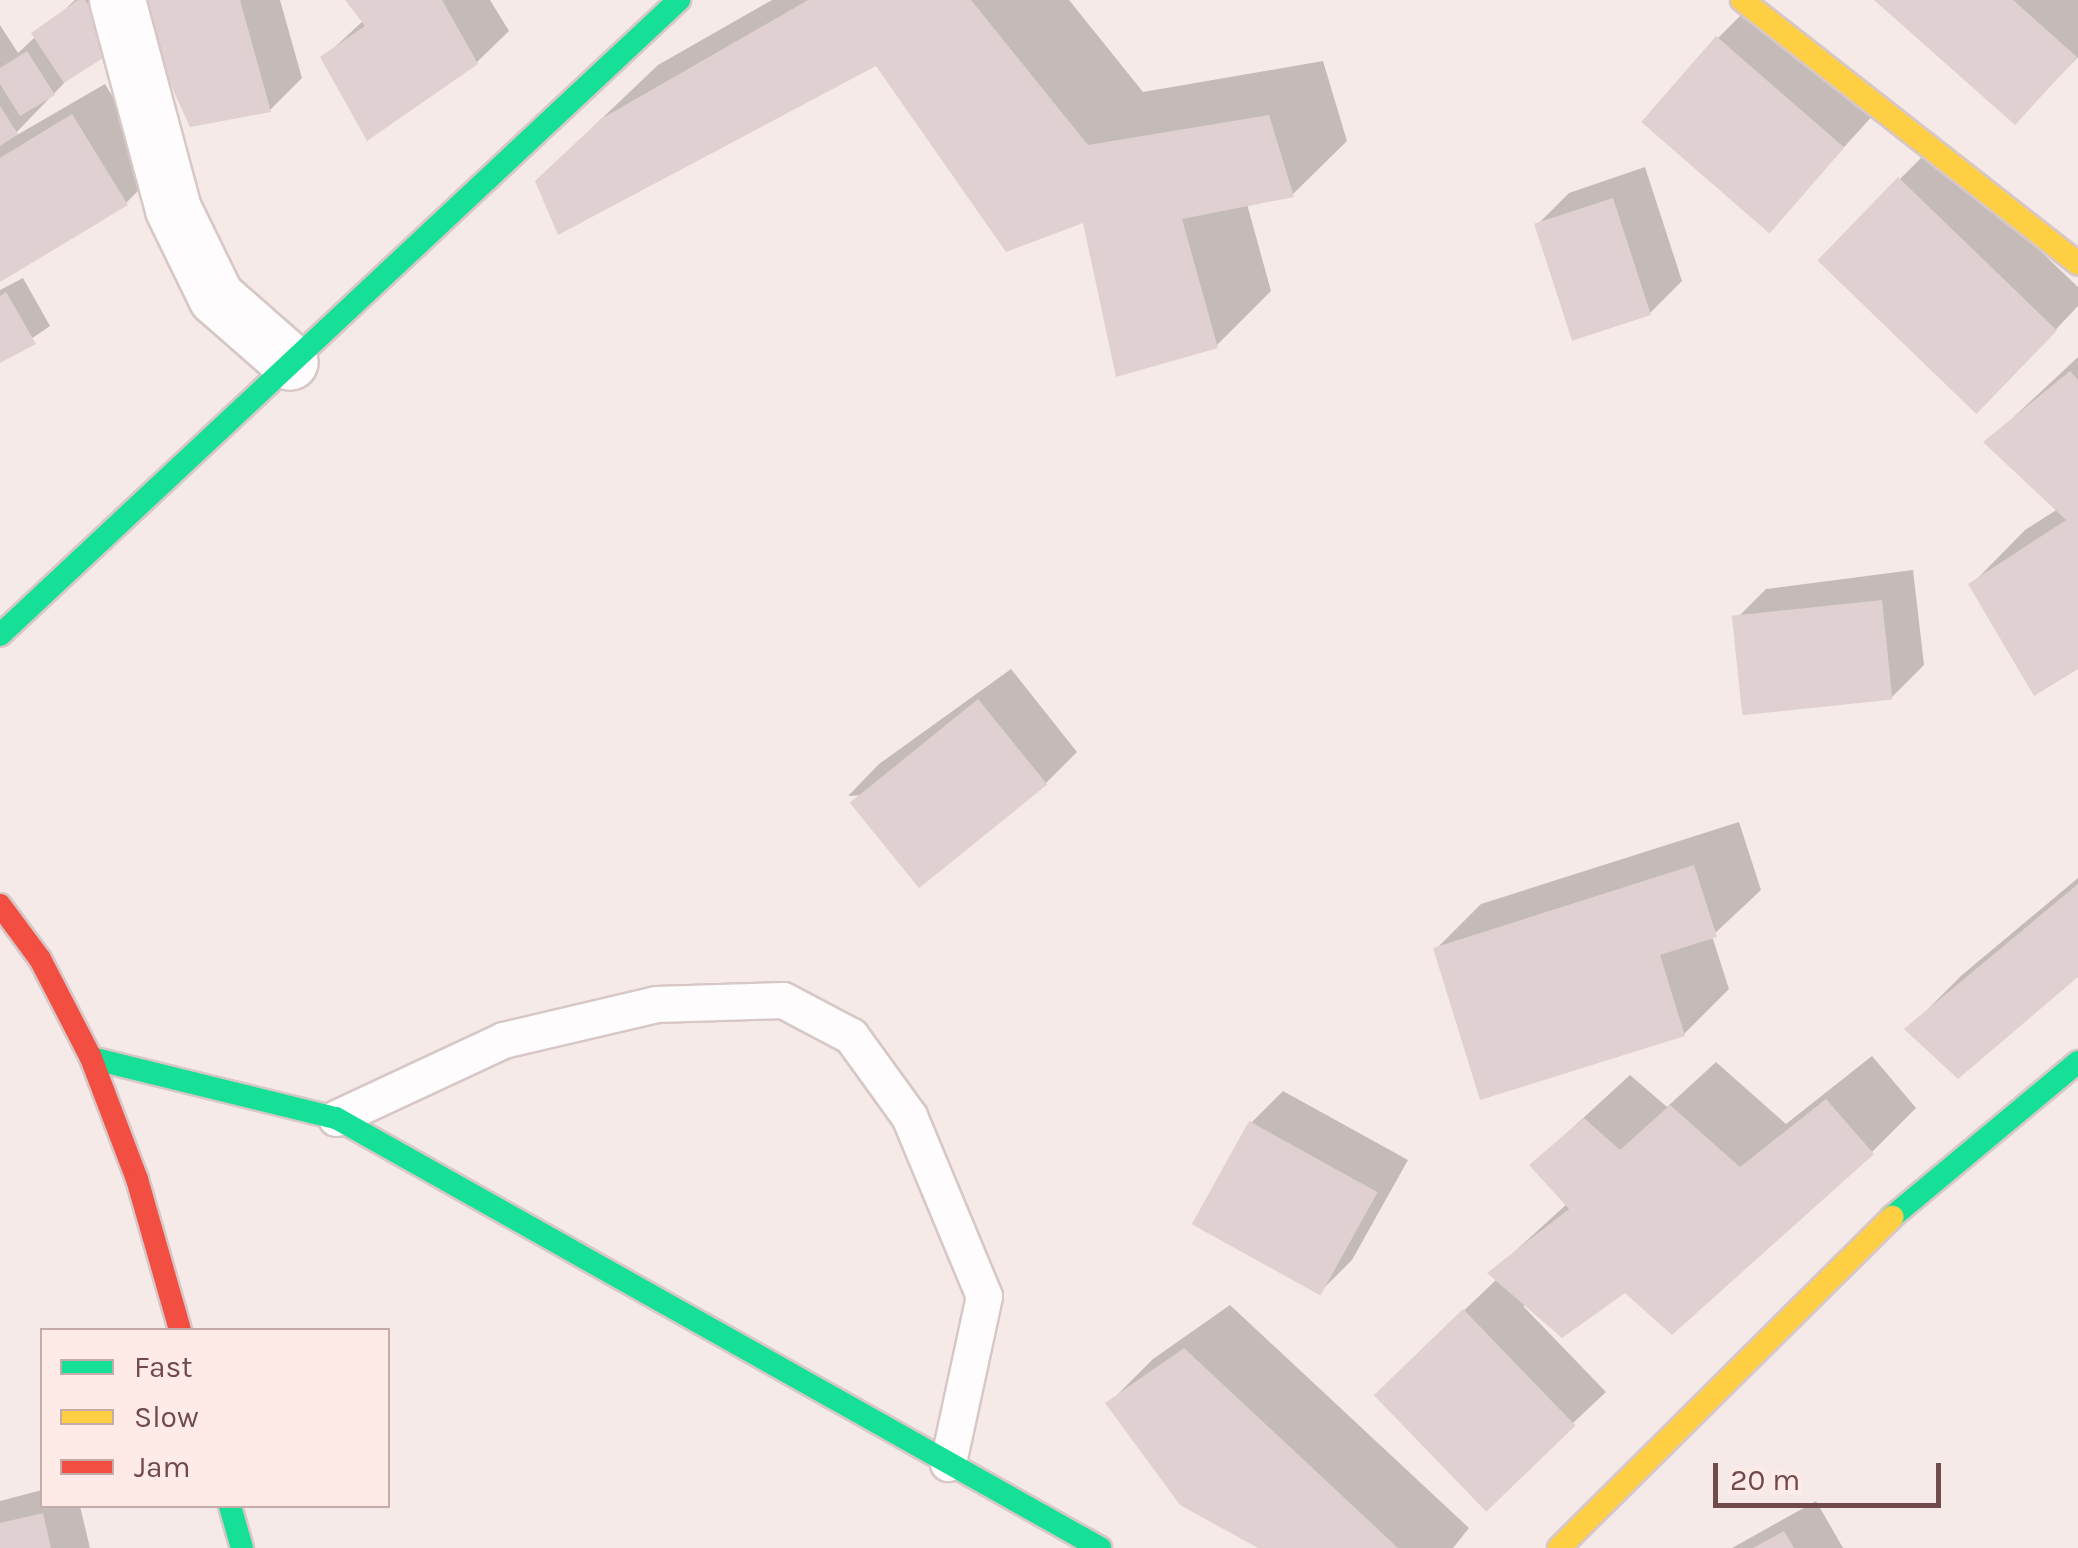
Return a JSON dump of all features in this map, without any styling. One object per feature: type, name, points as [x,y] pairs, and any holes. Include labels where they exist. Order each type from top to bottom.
[{"type":"street","points":[[118,0],[174,209],[216,296],[290,362]]},
{"type":"street","points":[[0,635],[680,0]]},
{"type":"street","points":[[1742,0],[2078,263]]},
{"type":"street","points":[[0,905],[40,958],[91,1058],[137,1179],[179,1328]]},
{"type":"street","points":[[91,1058],[336,1118],[1100,1548]]},
{"type":"street","points":[[1559,1548],[1723,1378],[1893,1216],[2078,1062]]},
{"type":"street","points":[[231,1508],[242,1548]]},
{"type":"lane","points":[[336,1118],[504,1040],[656,1004],[782,1000],[851,1036],[909,1116],[984,1296],[948,1463]]},
{"type":"building","points":[[78,0],[85,0],[117,49],[64,83],[31,33]]},
{"type":"building","points":[[132,0],[240,0],[271,112],[190,127]]},
{"type":"building","points":[[345,0],[442,0],[478,64],[367,141],[320,57],[365,26]]},
{"type":"building","points":[[808,0],[971,0],[1088,145],[1269,115],[1294,197],[1182,219],[1218,348],[1116,377],[1083,223],[1006,252],[876,66],[558,235],[535,181],[601,119]]},
{"type":"building","points":[[1874,0],[2013,0],[2077,57],[2015,125]]},
{"type":"building","points":[[1716,36],[1844,148],[1770,234],[1641,122]]},
{"type":"building","points":[[27,51],[55,95],[20,116],[0,84],[0,68]]},
{"type":"building","points":[[0,106],[18,134],[0,146]]},
{"type":"building","points":[[72,114],[128,205],[0,282],[0,158]]},
{"type":"building","points":[[1898,177],[2057,331],[1976,414],[1817,260]]},
{"type":"building","points":[[1613,198],[1651,315],[1572,341],[1534,224]]},
{"type":"building","points":[[6,292],[36,344],[0,363],[0,296]]},
{"type":"building","points":[[2070,371],[2078,380],[2078,669],[2034,696],[1968,584],[2066,520],[1983,442]]},
{"type":"building","points":[[1882,600],[1892,699],[1742,715],[1732,616]]},
{"type":"building","points":[[978,699],[1047,784],[919,888],[850,803]]},
{"type":"building","points":[[1694,865],[1717,937],[1660,955],[1685,1036],[1480,1100],[1433,948]]},
{"type":"building","points":[[2078,884],[2078,977],[1958,1079],[1904,1029]]},
{"type":"building","points":[[1826,1099],[1874,1154],[1672,1335],[1625,1293],[1562,1338],[1487,1273],[1569,1209],[1529,1165],[1584,1118],[1620,1150],[1670,1105],[1740,1167]]},
{"type":"building","points":[[1249,1121],[1378,1192],[1320,1295],[1192,1224]]},
{"type":"building","points":[[1463,1309],[1576,1426],[1486,1512],[1374,1395]]},
{"type":"building","points":[[1184,1348],[1398,1548],[1258,1548],[1180,1505],[1105,1403]]},
{"type":"building","points":[[43,1513],[51,1548],[0,1548],[0,1523]]},
{"type":"building","points":[[1784,1531],[1794,1548],[1753,1548]]},
{"type":"traffic: fast","points":[[0,635],[679,0]]},
{"type":"traffic: fast","points":[[91,1058],[336,1118],[1100,1548]]},
{"type":"traffic: fast","points":[[1892,1217],[2078,1062]]},
{"type":"traffic: fast","points":[[231,1508],[242,1548]]},
{"type":"traffic: slow","points":[[1742,0],[2078,263]]},
{"type":"traffic: slow","points":[[1559,1548],[1892,1217]]},
{"type":"traffic: jam","points":[[0,905],[40,959],[91,1058],[137,1179],[179,1328]]}]
